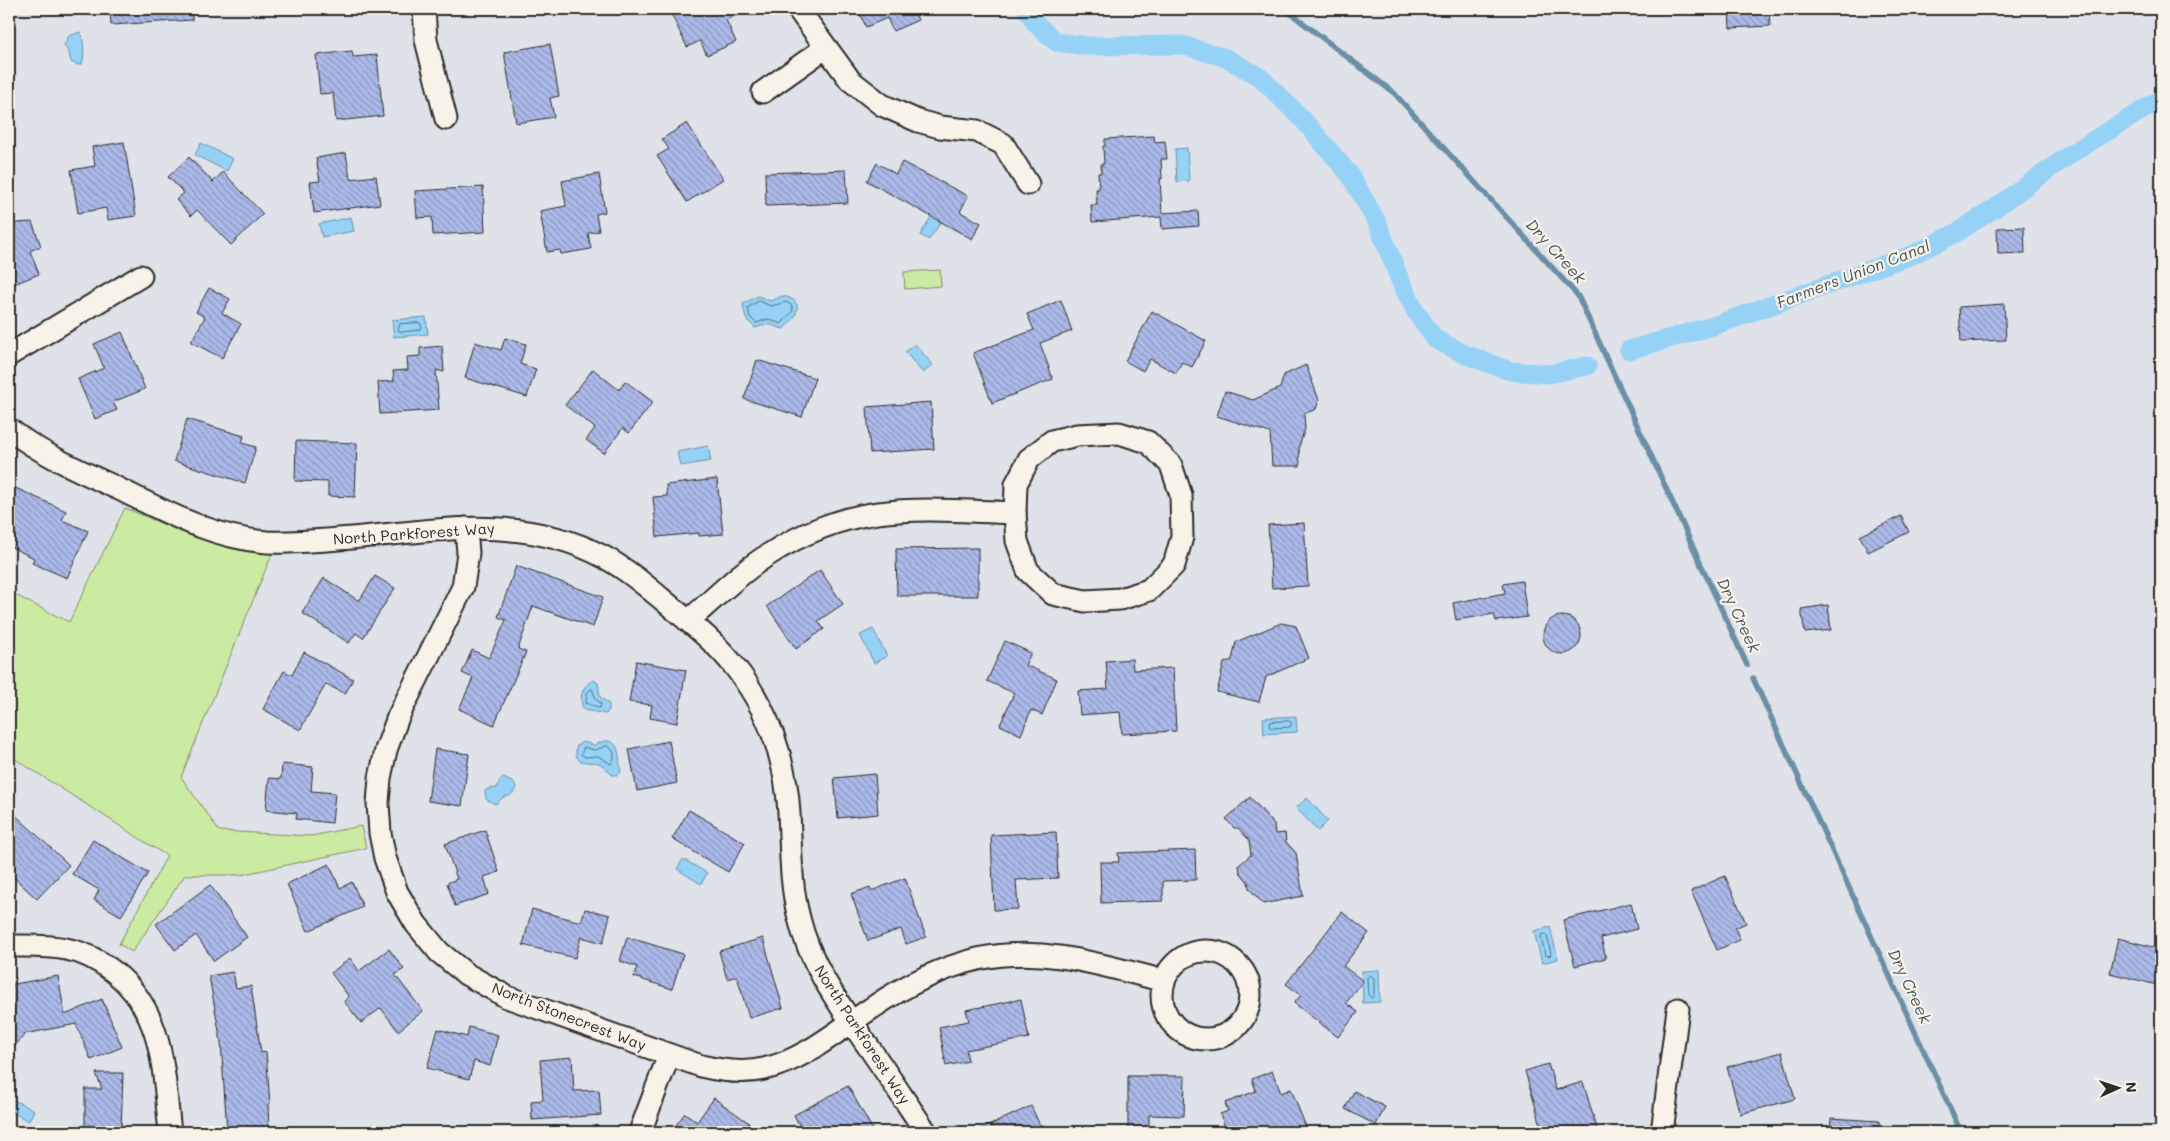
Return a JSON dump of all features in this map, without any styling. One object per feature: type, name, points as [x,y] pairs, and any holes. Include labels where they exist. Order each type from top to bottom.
[{"type":"street","points":[[424,9],[426,40],[446,119]]},
{"type":"street","points":[[798,9],[850,80],[882,105],[918,121],[940,127],[977,131],[1004,144],[1028,184]]},
{"type":"street","points":[[763,92],[825,48]]},
{"type":"street","points":[[9,355],[140,276]]},
{"type":"street","name":"North Parkforest Way","points":[[9,429],[42,453],[178,517],[206,529],[236,537],[265,542],[302,542],[466,528],[494,527],[527,530],[584,547],[631,574],[714,643],[735,667],[756,697],[770,725],[780,756],[786,784],[792,880],[798,918],[810,953],[825,982],[926,1132]]},
{"type":"street","points":[[1119,432],[1148,442],[1171,465],[1181,495],[1182,537],[1174,565],[1149,590],[1120,599],[1085,601],[1054,594],[1028,571],[1017,541],[1015,513],[1016,484],[1029,459],[1052,441],[1077,434],[1119,432]]},
{"type":"street","points":[[688,621],[767,556],[800,536],[833,522],[872,512],[910,509],[1015,513]]},
{"type":"street","name":"North Stonecrest Way","points":[[466,528],[468,553],[463,587],[398,717],[386,750],[380,778],[378,803],[380,833],[385,858],[397,892],[416,924],[439,952],[466,974],[507,997],[701,1066],[721,1071],[742,1072],[762,1070],[782,1064],[801,1055],[882,1002],[939,971],[972,961],[999,956],[1061,956],[1164,981]]},
{"type":"street","points":[[9,946],[47,946],[68,949],[88,956],[107,966],[124,980],[138,996],[150,1015],[157,1035],[170,1132]]},
{"type":"street","points":[[1210,951],[1224,954],[1236,962],[1245,974],[1250,988],[1250,1002],[1246,1016],[1236,1028],[1224,1036],[1210,1040],[1182,1033],[1171,1023],[1164,1010],[1162,995],[1164,981],[1171,968],[1182,958],[1195,952],[1210,951]]},
{"type":"street","points":[[1662,1132],[1678,1009]]},
{"type":"street","points":[[640,1132],[669,1054]]},
{"type":"green space","points":[[940,270],[941,286],[905,289],[904,272]]},
{"type":"green space","points":[[125,508],[215,544],[233,549],[272,554],[181,777],[219,831],[311,836],[361,826],[366,848],[240,875],[185,875],[132,952],[119,944],[167,856],[9,755],[9,592],[69,622]]},
{"type":"water","points":[[80,32],[84,57],[82,64],[78,65],[71,62],[69,53],[64,45],[69,36]]},
{"type":"water","points":[[201,143],[233,159],[227,171],[195,155]]},
{"type":"water","points":[[1187,148],[1189,181],[1177,182],[1175,149]]},
{"type":"water","points":[[933,214],[942,220],[929,240],[920,235]]},
{"type":"water","points":[[351,217],[354,231],[322,237],[319,224]]},
{"type":"water","points":[[758,296],[771,301],[782,296],[795,301],[797,310],[788,325],[783,329],[768,324],[755,328],[746,319],[743,304]]},
{"type":"water","points":[[426,317],[428,334],[394,337],[392,320]]},
{"type":"water","points":[[915,344],[933,365],[923,373],[905,352]]},
{"type":"water","points":[[708,446],[711,461],[680,466],[677,452]]},
{"type":"water","points":[[873,629],[887,656],[874,663],[860,635]]},
{"type":"water","points":[[594,680],[598,683],[600,697],[609,704],[609,710],[606,714],[584,710],[582,706],[582,693],[587,685]]},
{"type":"water","points":[[1296,716],[1297,732],[1264,734],[1263,718]]},
{"type":"water","points":[[604,741],[614,743],[618,751],[621,772],[618,775],[612,775],[598,763],[580,761],[576,756],[576,747],[582,742],[594,745]]},
{"type":"water","points":[[503,778],[514,783],[516,787],[511,795],[504,797],[495,804],[486,799],[485,791],[497,788],[500,780]]},
{"type":"water","points":[[1307,798],[1328,821],[1318,831],[1296,808]]},
{"type":"water","points":[[683,859],[707,873],[701,884],[677,869]]},
{"type":"water","points":[[1550,927],[1558,959],[1542,963],[1534,931]]},
{"type":"water","points":[[1379,970],[1380,1002],[1363,1003],[1362,971]]},
{"type":"water","points":[[9,1098],[34,1110],[29,1121],[9,1111]]},
{"type":"building","points":[[110,9],[192,9],[192,20],[111,25]]},
{"type":"building","points":[[669,9],[750,9],[726,20],[736,42],[707,55],[700,41],[687,47]]},
{"type":"building","points":[[858,9],[913,9],[918,20],[893,31],[887,18],[866,27]]},
{"type":"building","points":[[1729,9],[1769,9],[1770,26],[1730,28]]},
{"type":"building","points":[[550,44],[559,96],[550,98],[554,117],[516,123],[504,52]]},
{"type":"building","points":[[352,51],[353,57],[377,55],[383,116],[336,121],[333,93],[320,94],[316,55]]},
{"type":"building","points":[[687,123],[723,179],[687,202],[657,156],[669,149],[662,139]]},
{"type":"building","points":[[1154,136],[1155,142],[1165,141],[1167,159],[1161,159],[1162,213],[1198,211],[1199,226],[1162,229],[1161,217],[1092,222],[1091,205],[1097,205],[1096,189],[1099,189],[1098,173],[1101,173],[1101,164],[1104,164],[1103,146],[1105,146],[1105,139]]},
{"type":"building","points":[[124,142],[136,216],[108,220],[106,208],[78,213],[71,170],[95,166],[92,147]]},
{"type":"building","points":[[346,153],[350,179],[376,176],[380,204],[314,213],[310,182],[320,181],[316,158]]},
{"type":"building","points":[[189,157],[213,182],[223,172],[263,214],[231,245],[197,210],[191,216],[176,200],[184,193],[168,177]]},
{"type":"building","points":[[902,162],[968,196],[960,212],[981,223],[972,239],[867,181],[877,163],[896,174]]},
{"type":"building","points":[[846,170],[848,203],[766,206],[765,173]]},
{"type":"building","points":[[599,174],[605,212],[596,214],[599,231],[588,233],[591,249],[561,254],[560,250],[547,252],[540,211],[566,206],[562,181]]},
{"type":"building","points":[[483,187],[485,232],[433,235],[432,217],[417,218],[415,191]]},
{"type":"building","points":[[32,222],[41,246],[30,251],[39,274],[9,286],[9,226],[17,223]]},
{"type":"building","points":[[2024,227],[2025,253],[1998,254],[1997,228]]},
{"type":"building","points":[[209,288],[230,299],[222,313],[241,324],[222,358],[191,342],[205,317],[196,312]]},
{"type":"building","points":[[1061,300],[1072,331],[1040,343],[1053,379],[992,403],[973,353],[1034,330],[1027,314]]},
{"type":"building","points":[[2004,304],[2006,340],[1961,342],[1959,307]]},
{"type":"building","points":[[1152,311],[1206,341],[1192,367],[1182,362],[1176,373],[1150,359],[1143,371],[1125,361]]},
{"type":"building","points":[[122,332],[145,389],[113,402],[117,410],[95,419],[78,379],[104,368],[94,344]]},
{"type":"building","points":[[505,338],[526,344],[520,364],[536,369],[527,397],[465,378],[475,342],[501,350]]},
{"type":"building","points":[[442,346],[444,372],[436,370],[439,410],[380,414],[378,382],[394,381],[393,371],[408,370],[407,357],[420,356],[420,348]]},
{"type":"building","points":[[757,360],[815,378],[802,417],[744,399]]},
{"type":"building","points":[[1306,365],[1319,400],[1316,409],[1304,414],[1305,428],[1299,447],[1300,466],[1272,466],[1270,433],[1217,416],[1225,391],[1253,400],[1280,388],[1284,375]]},
{"type":"building","points":[[593,369],[619,390],[625,381],[653,402],[629,433],[623,428],[604,453],[586,440],[595,428],[565,405]]},
{"type":"building","points":[[931,402],[934,449],[870,453],[867,407]]},
{"type":"building","points":[[187,419],[244,436],[242,443],[256,447],[245,483],[174,461]]},
{"type":"building","points":[[296,441],[357,443],[355,497],[328,496],[328,482],[295,481]]},
{"type":"building","points":[[717,479],[723,534],[699,536],[699,533],[657,537],[653,497],[667,496],[666,485]]},
{"type":"building","points":[[9,485],[66,511],[62,520],[88,531],[67,578],[32,563],[34,558],[9,546]]},
{"type":"building","points":[[1901,516],[1909,532],[1868,552],[1860,536]]},
{"type":"building","points":[[1304,523],[1308,586],[1272,588],[1268,525]]},
{"type":"building","points":[[978,548],[978,596],[897,596],[896,549]]},
{"type":"building","points":[[516,566],[603,597],[593,627],[533,606],[518,649],[526,652],[494,725],[459,709],[473,678],[462,673],[472,650],[489,658],[506,620],[498,617]]},
{"type":"building","points":[[820,570],[843,604],[818,621],[824,629],[796,649],[767,606]]},
{"type":"building","points":[[375,576],[395,588],[363,638],[356,633],[349,643],[302,613],[324,578],[359,601]]},
{"type":"building","points":[[1522,581],[1527,617],[1496,621],[1494,614],[1456,620],[1453,603],[1505,593],[1503,584]]},
{"type":"building","points":[[1828,605],[1831,630],[1805,633],[1801,609]]},
{"type":"building","points":[[1562,616],[1576,621],[1581,635],[1576,649],[1562,654],[1548,649],[1543,635],[1548,621]]},
{"type":"building","points":[[1281,623],[1296,626],[1309,658],[1266,677],[1259,702],[1217,692],[1224,663],[1232,660],[1236,642]]},
{"type":"building","points":[[1005,641],[1031,653],[1025,665],[1057,679],[1042,715],[1031,710],[1021,735],[1000,725],[1014,693],[987,681]]},
{"type":"building","points":[[304,652],[353,679],[345,694],[326,684],[300,730],[263,709],[284,671],[292,675]]},
{"type":"building","points":[[1132,659],[1133,670],[1173,668],[1176,731],[1122,734],[1120,712],[1080,715],[1078,691],[1108,689],[1106,661]]},
{"type":"building","points":[[636,661],[686,670],[677,723],[650,718],[652,705],[629,702]]},
{"type":"building","points":[[669,741],[677,783],[637,791],[629,749]]},
{"type":"building","points":[[435,749],[469,754],[462,806],[428,801]]},
{"type":"building","points":[[282,764],[313,767],[311,791],[335,793],[332,823],[296,819],[297,813],[266,810],[269,778],[281,779]]},
{"type":"building","points":[[875,774],[878,814],[838,818],[834,778]]},
{"type":"building","points":[[1250,797],[1274,824],[1275,834],[1285,833],[1286,842],[1296,853],[1303,896],[1263,904],[1249,888],[1248,882],[1240,872],[1239,865],[1251,855],[1249,840],[1226,819]]},
{"type":"building","points":[[9,809],[69,865],[37,899],[9,873]]},
{"type":"building","points":[[689,810],[745,843],[728,872],[672,839]]},
{"type":"building","points":[[485,830],[499,872],[484,877],[489,894],[455,906],[447,883],[457,879],[445,844]]},
{"type":"building","points":[[1056,832],[1058,878],[1016,880],[1018,909],[994,910],[991,835]]},
{"type":"building","points":[[93,840],[148,873],[121,916],[94,900],[99,890],[72,874]]},
{"type":"building","points":[[1195,850],[1196,880],[1163,881],[1163,901],[1101,903],[1100,862],[1119,862],[1118,853]]},
{"type":"building","points":[[329,864],[340,888],[352,882],[363,907],[308,931],[287,884]]},
{"type":"building","points":[[1725,876],[1746,923],[1735,928],[1740,940],[1717,950],[1691,891]]},
{"type":"building","points":[[905,878],[926,937],[906,944],[901,929],[868,941],[851,894],[870,887],[871,891]]},
{"type":"building","points":[[210,885],[247,937],[214,961],[196,935],[175,950],[156,924]]},
{"type":"building","points":[[1631,903],[1637,929],[1601,938],[1606,958],[1575,966],[1563,920]]},
{"type":"building","points":[[532,909],[581,922],[585,909],[610,915],[603,943],[581,937],[575,958],[523,945]]},
{"type":"building","points":[[1342,912],[1369,933],[1343,966],[1363,981],[1346,1003],[1358,1012],[1338,1037],[1294,1003],[1301,995],[1286,984]]},
{"type":"building","points":[[627,937],[683,954],[672,989],[634,977],[637,967],[620,961]]},
{"type":"building","points":[[763,938],[783,1008],[749,1018],[737,976],[727,979],[719,951]]},
{"type":"building","points":[[2118,938],[2161,949],[2161,986],[2110,973]]},
{"type":"building","points":[[389,949],[404,969],[395,975],[423,1011],[398,1031],[381,1008],[361,1023],[344,1001],[349,997],[331,973],[350,958],[359,971]]},
{"type":"building","points":[[233,972],[236,988],[251,986],[261,1053],[266,1052],[270,1104],[268,1104],[269,1132],[227,1132],[221,1042],[209,976]]},
{"type":"building","points":[[58,976],[65,1015],[102,999],[122,1047],[91,1060],[76,1024],[25,1034],[9,1053],[9,985]]},
{"type":"building","points":[[1021,999],[1029,1038],[966,1050],[968,1061],[946,1066],[939,1027],[969,1021],[966,1010]]},
{"type":"building","points":[[469,1027],[498,1035],[490,1066],[474,1061],[469,1079],[427,1068],[438,1029],[467,1037]]},
{"type":"building","points":[[1782,1052],[1795,1099],[1740,1114],[1727,1067]]},
{"type":"building","points":[[572,1057],[574,1091],[599,1090],[601,1115],[532,1120],[531,1101],[543,1100],[540,1060]]},
{"type":"building","points":[[1548,1064],[1556,1090],[1583,1082],[1598,1132],[1543,1132],[1525,1071]]},
{"type":"building","points":[[1272,1071],[1281,1093],[1291,1089],[1306,1127],[1293,1132],[1227,1132],[1220,1114],[1228,1111],[1225,1103],[1256,1091],[1252,1079]]},
{"type":"building","points":[[96,1073],[123,1073],[121,1132],[85,1132],[85,1089],[102,1089]]},
{"type":"building","points":[[1128,1076],[1185,1076],[1184,1116],[1149,1115],[1149,1132],[1128,1132]]},
{"type":"building","points":[[848,1086],[874,1132],[803,1132],[794,1115]]},
{"type":"building","points":[[1354,1091],[1385,1107],[1376,1125],[1345,1109]]},
{"type":"building","points":[[714,1098],[749,1123],[742,1132],[671,1132],[685,1113],[697,1122]]},
{"type":"building","points":[[1031,1106],[1043,1132],[975,1132]]},
{"type":"building","points":[[1831,1118],[1879,1121],[1879,1132],[1830,1132]]},
{"type":"waterway","name":"Farmers Union Canal","points":[[1027,9],[1036,24],[1056,42],[1088,46],[1182,45],[1226,58],[1260,77],[1305,122],[1350,175],[1377,222],[1400,280],[1416,312],[1435,339],[1464,354],[1510,371],[1549,374],[1587,366]]},
{"type":"waterway","name":"Dry Creek","points":[[1285,9],[1394,93],[1578,296],[1747,665]]},
{"type":"waterway","name":"Farmers Union Canal","points":[[1629,350],[1713,326],[1914,254],[1956,233],[1995,208],[2072,153],[2161,99]]},
{"type":"waterway","name":"Dry Creek","points":[[1753,678],[1961,1132],[1972,1132]]}]
